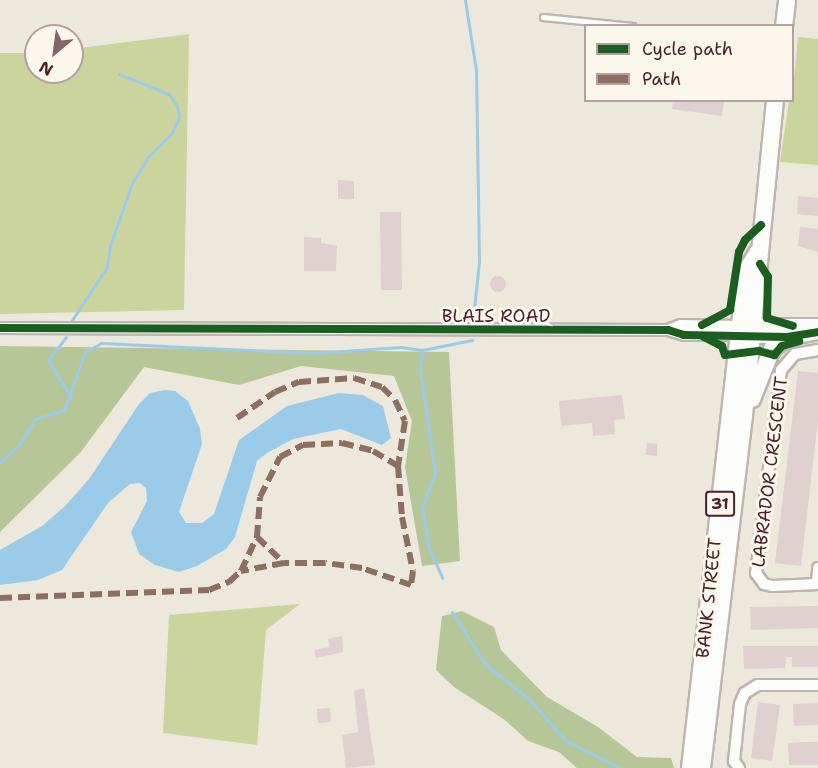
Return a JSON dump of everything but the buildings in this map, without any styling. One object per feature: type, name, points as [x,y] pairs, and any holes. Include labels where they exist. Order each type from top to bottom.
[{"type":"main road","points":[[784,24],[787,0]]},
{"type":"main road","name":"BANK STREET","points":[[702,768],[744,416],[746,271],[758,252],[775,102]]},
{"type":"main road","name":"BANK STREET","points":[[690,768],[746,331]]},
{"type":"main road","points":[[744,416],[772,349],[787,337]]},
{"type":"street","name":"BLAIS ROAD","points":[[0,328],[668,330],[681,325],[746,331]]},
{"type":"street","points":[[746,331],[818,326]]},
{"type":"street","points":[[746,331],[787,337],[818,332]]},
{"type":"street","name":"LABRADOR CRESCENT","points":[[818,350],[795,354],[781,370],[756,573],[764,584],[773,586],[817,584],[818,568]]},
{"type":"street","points":[[740,768],[734,761],[740,704],[745,693],[758,685],[818,685]]},
{"type":"lane","points":[[543,17],[613,24]]},
{"type":"green space","points":[[189,34],[184,310],[0,314],[0,53],[24,53],[24,84],[84,84],[84,47]]},
{"type":"green space","points":[[798,37],[818,39],[818,165],[780,162],[789,102],[794,102]]},
{"type":"green space","points":[[0,346],[449,352],[460,561],[422,566],[405,467],[412,421],[394,376],[301,366],[239,385],[144,367],[80,453],[0,532]]},
{"type":"green space","points":[[300,604],[266,630],[257,745],[163,733],[169,615]]},
{"type":"green space","points":[[462,611],[494,627],[501,650],[547,697],[598,727],[637,757],[671,758],[674,768],[577,768],[559,752],[528,741],[505,720],[454,687],[436,670],[442,616]]},
{"type":"water","points":[[175,391],[188,401],[200,429],[202,444],[179,512],[186,523],[202,523],[214,514],[239,440],[287,406],[339,393],[363,395],[383,406],[391,438],[382,445],[341,429],[293,439],[267,453],[257,461],[235,537],[226,549],[197,566],[179,572],[155,565],[139,554],[131,532],[147,501],[146,488],[140,483],[130,484],[108,503],[62,570],[38,580],[0,585],[0,550],[42,526],[65,506],[89,479],[139,404],[150,393]]},
{"type":"waterway","points":[[465,0],[476,70],[479,262],[473,318]]},
{"type":"waterway","points":[[72,320],[107,267],[110,246],[132,183],[148,157],[172,133],[179,117],[177,106],[169,94],[119,74]]},
{"type":"waterway","points":[[66,337],[48,360],[71,397]]},
{"type":"waterway","points":[[0,463],[20,444],[35,419],[64,410],[85,352],[101,343],[314,353],[401,347],[422,350],[472,340]]},
{"type":"waterway","points":[[422,350],[420,370],[435,472],[422,507],[428,546],[442,578]]},
{"type":"waterway","points":[[452,612],[485,664],[530,700],[565,740],[620,768]]},
{"type":"marked path","points":[[237,418],[275,392],[299,382],[354,378],[382,387],[395,400],[405,421],[398,466]]},
{"type":"marked path","points":[[0,598],[209,590],[229,582],[241,571],[257,537],[260,497],[280,457],[303,445],[342,443],[373,451],[398,466],[402,517],[413,571],[411,585],[362,568],[325,563],[284,563],[241,571]]},
{"type":"marked path","points":[[257,537],[284,563]]},
{"type":"cycle path","points":[[702,325],[730,310],[739,252],[745,240],[761,225]]},
{"type":"cycle path","points":[[760,264],[768,277],[767,318],[793,326]]},
{"type":"cycle path","points":[[0,328],[668,330],[684,335],[787,337],[818,332]]},
{"type":"cycle path","points":[[704,337],[722,346],[725,355],[759,351],[774,355],[782,346],[799,341]]}]
